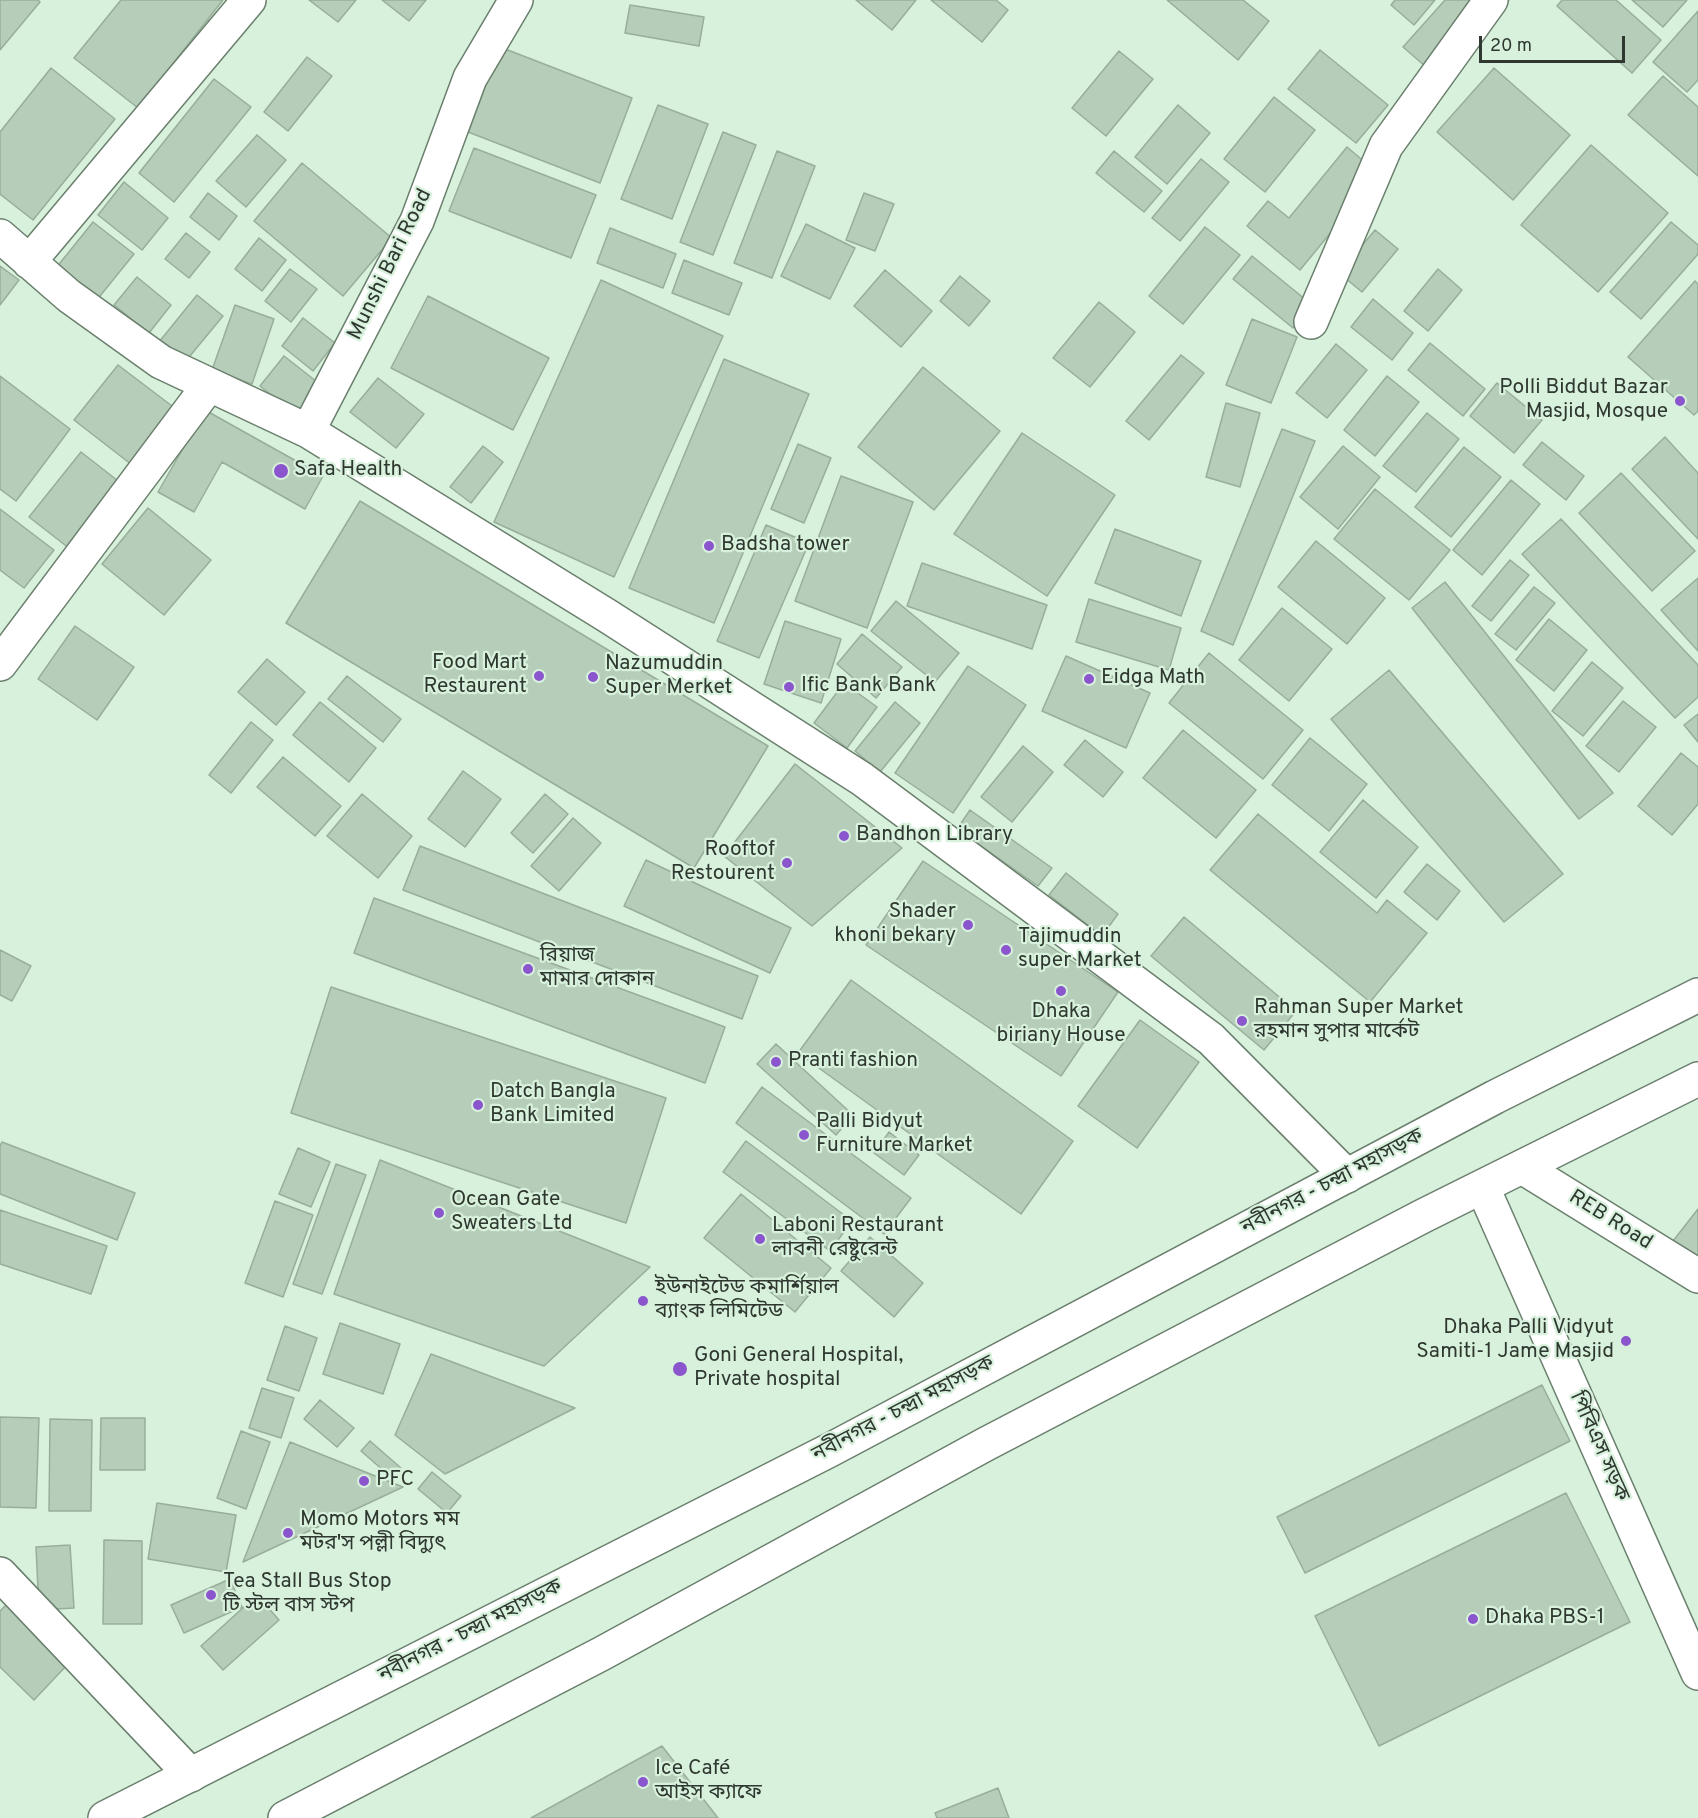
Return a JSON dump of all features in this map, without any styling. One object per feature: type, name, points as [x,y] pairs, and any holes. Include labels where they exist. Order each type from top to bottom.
[{"type":"main road","points":[[29,262],[249,0]]},
{"type":"main road","name":"Munshi Bari Road","points":[[308,431],[417,221],[470,78],[516,0]]},
{"type":"main road","points":[[1311,322],[1386,146],[1491,0]]},
{"type":"main road","points":[[0,236],[69,296],[161,362],[308,431],[606,615],[862,779],[1211,1040],[1347,1176]]},
{"type":"main road","points":[[0,664],[209,385]]},
{"type":"main road","name":"নবীনগর - চন্দ্রা মহাসড়ক","points":[[105,1818],[830,1450],[1496,1097],[1698,995]]},
{"type":"main road","points":[[285,1818],[601,1654],[986,1444],[1413,1222],[1698,1079]]},
{"type":"main road","name":"REB Road","points":[[1522,1167],[1698,1276]]},
{"type":"main road","name":"পিবিএস সড়ক","points":[[1483,1188],[1698,1673]]},
{"type":"main road","points":[[0,1575],[191,1775]]},
{"type":"building","points":[[0,0],[38,0],[40,2],[0,50]]},
{"type":"building","points":[[121,0],[223,0],[138,108],[74,58]]},
{"type":"building","points":[[309,0],[356,0],[338,22]]},
{"type":"building","points":[[382,0],[426,0],[409,21]]},
{"type":"building","points":[[856,0],[916,0],[892,30]]},
{"type":"building","points":[[931,0],[996,0],[1008,10],[982,42]]},
{"type":"building","points":[[1167,0],[1243,0],[1269,21],[1238,60]]},
{"type":"building","points":[[1395,0],[1435,0],[1414,25],[1391,5]]},
{"type":"building","points":[[1445,0],[1509,0],[1440,79],[1403,47]]},
{"type":"building","points":[[1562,0],[1616,0],[1661,40],[1632,73],[1557,6]]},
{"type":"building","points":[[1632,0],[1687,0],[1663,27]]},
{"type":"building","points":[[630,5],[704,17],[699,46],[625,33]]},
{"type":"building","points":[[1698,11],[1698,80],[1687,92],[1653,62]]},
{"type":"building","points":[[500,47],[632,98],[600,183],[468,132]]},
{"type":"building","points":[[1320,50],[1388,105],[1356,143],[1288,89]]},
{"type":"building","points":[[1119,51],[1153,79],[1106,136],[1072,108]]},
{"type":"building","points":[[307,57],[332,76],[288,131],[264,112]]},
{"type":"building","points":[[51,68],[115,119],[33,220],[0,194],[0,132]]},
{"type":"building","points":[[1494,68],[1570,135],[1513,200],[1437,132]]},
{"type":"building","points":[[1663,76],[1698,107],[1698,176],[1628,115]]},
{"type":"building","points":[[214,79],[251,107],[174,202],[139,173]]},
{"type":"building","points":[[1274,97],[1315,130],[1265,192],[1224,159]]},
{"type":"building","points":[[658,105],[708,124],[672,219],[621,199]]},
{"type":"building","points":[[1178,105],[1210,133],[1167,184],[1135,157]]},
{"type":"building","points":[[723,132],[756,145],[713,255],[680,242]]},
{"type":"building","points":[[257,135],[286,160],[246,207],[216,181]]},
{"type":"building","points":[[1591,145],[1668,213],[1598,292],[1521,225]]},
{"type":"building","points":[[1347,147],[1379,174],[1300,270],[1247,226],[1268,201],[1289,218]]},
{"type":"building","points":[[474,148],[596,195],[571,258],[449,211]]},
{"type":"building","points":[[777,151],[815,166],[772,278],[734,263]]},
{"type":"building","points":[[1114,151],[1162,191],[1144,212],[1096,173]]},
{"type":"building","points":[[1201,159],[1229,182],[1180,241],[1152,218]]},
{"type":"building","points":[[302,163],[392,238],[343,296],[254,221]]},
{"type":"building","points":[[124,182],[168,218],[142,250],[98,215]]},
{"type":"building","points":[[208,193],[237,216],[219,240],[190,217]]},
{"type":"building","points":[[864,193],[894,204],[875,251],[846,240]]},
{"type":"building","points":[[93,222],[134,254],[96,301],[56,268]]},
{"type":"building","points":[[1671,222],[1698,245],[1698,254],[1641,319],[1610,292]]},
{"type":"building","points":[[806,224],[855,248],[830,299],[781,276]]},
{"type":"building","points":[[1205,227],[1240,255],[1183,324],[1149,296]]},
{"type":"building","points":[[610,228],[676,254],[663,288],[597,263]]},
{"type":"building","points":[[1375,230],[1398,249],[1362,292],[1339,273]]},
{"type":"building","points":[[186,233],[210,252],[189,278],[165,259]]},
{"type":"building","points":[[259,238],[286,260],[262,291],[235,269]]},
{"type":"building","points":[[1252,256],[1311,304],[1293,328],[1233,279]]},
{"type":"building","points":[[684,260],[742,283],[729,315],[672,293]]},
{"type":"building","points":[[0,266],[19,280],[0,305]]},
{"type":"building","points":[[290,269],[317,289],[291,322],[265,301]]},
{"type":"building","points":[[1438,269],[1462,290],[1428,331],[1404,311]]},
{"type":"building","points":[[885,270],[932,311],[901,347],[854,306]]},
{"type":"building","points":[[960,276],[990,301],[969,326],[940,301]]},
{"type":"building","points":[[137,277],[171,305],[149,333],[114,305]]},
{"type":"building","points":[[601,280],[723,336],[614,577],[494,522]]},
{"type":"building","points":[[1695,281],[1698,284],[1698,411],[1694,415],[1628,357]]},
{"type":"building","points":[[197,295],[223,316],[185,362],[159,342]]},
{"type":"building","points":[[428,296],[549,358],[513,430],[391,368]]},
{"type":"building","points":[[1373,299],[1413,333],[1392,360],[1351,327]]},
{"type":"building","points":[[1099,302],[1135,332],[1090,387],[1053,358]]},
{"type":"building","points":[[235,305],[274,319],[252,384],[212,370]]},
{"type":"building","points":[[303,318],[335,343],[313,371],[282,346]]},
{"type":"building","points":[[1252,319],[1297,337],[1271,403],[1226,385]]},
{"type":"building","points":[[1430,343],[1485,389],[1463,416],[1408,370]]},
{"type":"building","points":[[1336,344],[1367,370],[1327,418],[1296,393]]},
{"type":"building","points":[[1181,355],[1204,373],[1149,440],[1126,421]]},
{"type":"building","points":[[284,356],[321,385],[297,416],[260,386]]},
{"type":"building","points":[[724,359],[809,394],[714,623],[629,588]]},
{"type":"building","points":[[118,365],[176,409],[132,465],[74,420]]},
{"type":"building","points":[[923,367],[1000,431],[934,510],[858,447]]},
{"type":"building","points":[[0,376],[70,429],[16,501],[0,489]]},
{"type":"building","points":[[1387,376],[1419,402],[1375,456],[1344,430]]},
{"type":"building","points":[[378,378],[424,414],[396,448],[350,412]]},
{"type":"building","points":[[1497,383],[1542,420],[1514,453],[1470,416]]},
{"type":"building","points":[[1226,403],[1260,413],[1240,487],[1206,477]]},
{"type":"building","points":[[205,410],[323,476],[305,509],[222,462],[194,512],[158,492]]},
{"type":"building","points":[[1427,413],[1459,439],[1416,492],[1383,466]]},
{"type":"building","points":[[1282,429],[1315,441],[1233,645],[1201,631]]},
{"type":"building","points":[[1022,433],[1115,495],[1047,596],[954,534]]},
{"type":"building","points":[[1665,437],[1698,473],[1698,539],[1632,469]]},
{"type":"building","points":[[1542,442],[1584,476],[1566,500],[1523,465]]},
{"type":"building","points":[[798,444],[831,458],[804,523],[771,509]]},
{"type":"building","points":[[483,446],[503,462],[471,503],[450,487]]},
{"type":"building","points":[[1343,446],[1380,477],[1338,529],[1300,497]]},
{"type":"building","points":[[1464,447],[1501,477],[1451,537],[1415,507]]},
{"type":"building","points":[[81,452],[122,484],[70,549],[29,517]]},
{"type":"building","points":[[1621,473],[1695,551],[1652,591],[1579,513]]},
{"type":"building","points":[[841,476],[913,502],[867,628],[795,601]]},
{"type":"building","points":[[1511,480],[1540,504],[1482,575],[1453,550]]},
{"type":"building","points":[[1375,489],[1450,550],[1409,600],[1334,539]]},
{"type":"building","points":[[360,501],[768,746],[694,868],[286,623]]},
{"type":"building","points":[[148,508],[211,560],[164,615],[102,564]]},
{"type":"building","points":[[0,509],[54,550],[24,588],[0,570]]},
{"type":"building","points":[[1561,519],[1698,665],[1698,697],[1675,718],[1522,554]]},
{"type":"building","points":[[766,525],[809,543],[759,658],[717,641]]},
{"type":"building","points":[[1115,529],[1201,561],[1181,616],[1095,583]]},
{"type":"building","points":[[1316,541],[1385,598],[1347,644],[1278,587]]},
{"type":"building","points":[[1510,560],[1529,575],[1491,621],[1472,606]]},
{"type":"building","points":[[922,563],[1047,605],[1032,649],[907,606]]},
{"type":"building","points":[[1698,578],[1698,651],[1661,610]]},
{"type":"building","points":[[1445,582],[1613,793],[1579,819],[1412,608]]},
{"type":"building","points":[[1534,587],[1555,603],[1516,650],[1495,634]]},
{"type":"building","points":[[1089,599],[1181,628],[1169,670],[1076,642]]},
{"type":"building","points":[[896,601],[959,653],[935,682],[871,631]]},
{"type":"building","points":[[1282,608],[1332,649],[1289,701],[1239,660]]},
{"type":"building","points":[[1549,619],[1587,650],[1554,691],[1516,660]]},
{"type":"building","points":[[785,621],[841,639],[821,703],[764,684]]},
{"type":"building","points":[[75,626],[134,667],[97,720],[38,679]]},
{"type":"building","points":[[862,634],[902,667],[876,698],[837,664]]},
{"type":"building","points":[[1209,653],[1303,730],[1263,779],[1169,703]]},
{"type":"building","points":[[1066,656],[1150,693],[1126,748],[1042,711]]},
{"type":"building","points":[[267,659],[305,692],[276,725],[238,692]]},
{"type":"building","points":[[1592,662],[1623,688],[1583,736],[1552,711]]},
{"type":"building","points":[[968,666],[1026,705],[953,813],[895,773]]},
{"type":"building","points":[[1389,670],[1563,874],[1504,922],[1331,719]]},
{"type":"building","points":[[347,676],[401,719],[383,742],[328,699]]},
{"type":"building","points":[[844,683],[877,707],[847,748],[814,723]]},
{"type":"building","points":[[1623,701],[1656,727],[1619,772],[1586,746]]},
{"type":"building","points":[[320,702],[376,748],[349,782],[293,735]]},
{"type":"building","points":[[895,702],[920,723],[880,772],[855,751]]},
{"type":"building","points":[[1698,714],[1698,742],[1684,725]]},
{"type":"building","points":[[251,722],[273,740],[231,793],[209,775]]},
{"type":"building","points":[[1183,730],[1256,790],[1216,838],[1143,778]]},
{"type":"building","points":[[1310,738],[1367,784],[1329,831],[1272,785]]},
{"type":"building","points":[[1085,740],[1123,772],[1103,797],[1064,765]]},
{"type":"building","points":[[1023,746],[1053,772],[1012,822],[981,797]]},
{"type":"building","points":[[1681,753],[1698,767],[1698,804],[1672,835],[1638,806]]},
{"type":"building","points":[[283,757],[341,806],[315,836],[257,787]]},
{"type":"building","points":[[795,764],[902,848],[812,926],[724,856]]},
{"type":"building","points":[[463,771],[501,799],[465,847],[428,819]]},
{"type":"building","points":[[362,794],[412,836],[378,878],[327,836]]},
{"type":"building","points":[[545,794],[568,814],[533,853],[511,833]]},
{"type":"building","points":[[1363,800],[1418,847],[1376,898],[1320,852]]},
{"type":"building","points":[[970,810],[1052,868],[1038,886],[957,829]]},
{"type":"building","points":[[1258,814],[1377,913],[1387,900],[1427,933],[1370,1002],[1210,870]]},
{"type":"building","points":[[573,818],[601,843],[559,891],[531,866]]},
{"type":"building","points":[[420,846],[758,976],[742,1019],[403,890]]},
{"type":"building","points":[[646,860],[791,928],[770,973],[624,906]]},
{"type":"building","points":[[923,861],[1118,992],[1061,1076],[866,945]]},
{"type":"building","points":[[1427,864],[1460,891],[1437,920],[1404,892]]},
{"type":"building","points":[[1066,873],[1118,914],[1102,936],[1049,895]]},
{"type":"building","points":[[374,898],[725,1027],[705,1083],[354,953]]},
{"type":"building","points":[[1184,917],[1296,1011],[1264,1050],[1151,956]]},
{"type":"building","points":[[0,950],[31,966],[12,1001],[0,995]]},
{"type":"building","points":[[851,980],[1073,1141],[1021,1214],[798,1053]]},
{"type":"building","name":"Datch Bangla Bank Limited","points":[[331,987],[666,1098],[626,1223],[291,1113]]},
{"type":"building","points":[[1140,1020],[1199,1062],[1137,1148],[1078,1106]]},
{"type":"building","points":[[776,1044],[853,1115],[836,1135],[757,1064]]},
{"type":"building","points":[[762,1087],[911,1198],[884,1234],[736,1123]]},
{"type":"building","points":[[889,1132],[919,1155],[904,1175],[874,1153]]},
{"type":"building","points":[[746,1141],[852,1221],[830,1251],[723,1172]]},
{"type":"building","points":[[2,1142],[135,1193],[117,1240],[0,1194],[0,1146]]},
{"type":"building","points":[[298,1148],[330,1162],[311,1207],[279,1194]]},
{"type":"building","name":"Ocean Gate Sweaters Ltd","points":[[380,1160],[650,1267],[544,1366],[334,1294]]},
{"type":"building","points":[[336,1164],[366,1175],[322,1294],[293,1284]]},
{"type":"building","points":[[741,1194],[831,1268],[795,1312],[704,1238]]},
{"type":"building","points":[[275,1201],[313,1215],[283,1297],[245,1283]]},
{"type":"building","points":[[1698,1209],[1698,1256],[1673,1241]]},
{"type":"building","points":[[0,1210],[107,1246],[91,1294],[0,1264]]},
{"type":"building","points":[[870,1237],[923,1283],[894,1317],[841,1271]]},
{"type":"building","points":[[340,1323],[400,1344],[383,1394],[323,1374]]},
{"type":"building","points":[[285,1326],[317,1338],[299,1391],[267,1380]]},
{"type":"building","points":[[431,1354],[575,1408],[445,1474],[395,1435]]},
{"type":"building","points":[[1542,1385],[1570,1441],[1305,1573],[1277,1517]]},
{"type":"building","points":[[262,1388],[294,1398],[281,1438],[249,1428]]},
{"type":"building","points":[[320,1400],[354,1428],[337,1447],[304,1419]]},
{"type":"building","points":[[0,1417],[39,1418],[36,1508],[0,1507]]},
{"type":"building","points":[[101,1418],[145,1418],[145,1470],[100,1470]]},
{"type":"building","points":[[50,1419],[92,1420],[91,1511],[49,1511]]},
{"type":"building","points":[[241,1431],[270,1442],[246,1509],[217,1498]]},
{"type":"building","points":[[370,1441],[401,1468],[392,1478],[361,1451]]},
{"type":"building","points":[[290,1442],[403,1487],[243,1562]]},
{"type":"building","points":[[432,1472],[461,1496],[447,1513],[418,1489]]},
{"type":"building","name":"Dhaka PBS-1","points":[[1566,1493],[1630,1622],[1379,1746],[1315,1616]]},
{"type":"building","points":[[157,1503],[236,1515],[226,1572],[148,1559]]},
{"type":"building","points":[[104,1540],[142,1541],[142,1624],[103,1624]]},
{"type":"building","points":[[70,1545],[74,1608],[39,1610],[36,1547]]},
{"type":"building","points":[[230,1579],[242,1607],[184,1633],[171,1605]]},
{"type":"building","points":[[257,1595],[279,1620],[223,1670],[201,1646]]},
{"type":"building","points":[[8,1603],[69,1663],[34,1700],[0,1667],[0,1611]]},
{"type":"building","name":"Ice Café আইস ক্যাফে","points":[[662,1746],[718,1818],[531,1818]]},
{"type":"building","points":[[998,1788],[1009,1818],[937,1818],[935,1813]]},
{"type":"place","name":"Polli Biddut Bazar Masjid, Mosque","points":[[1680,401]]},
{"type":"place","name":"Safa Health","points":[[281,471]]},
{"type":"place","name":"Badsha tower","points":[[709,546]]},
{"type":"place","name":"Food Mart Restaurent","points":[[539,676]]},
{"type":"place","name":"Nazumuddin Super Merket","points":[[593,677]]},
{"type":"place","name":"Eidga Math","points":[[1089,679]]},
{"type":"place","name":"Ific Bank Bank","points":[[789,687]]},
{"type":"place","name":"Bandhon Library","points":[[844,836]]},
{"type":"place","name":"Rooftof Restourent","points":[[787,863]]},
{"type":"place","name":"Shader khoni bekary","points":[[968,925]]},
{"type":"place","name":"Tajimuddin super Market","points":[[1006,950]]},
{"type":"place","name":"রিয়াজ মামার দোকান","points":[[528,969]]},
{"type":"place","name":"Dhaka biriany House","points":[[1061,991]]},
{"type":"place","name":"Rahman Super Market রহমান সুপার মার্কেট","points":[[1242,1021]]},
{"type":"place","name":"Pranti fashion","points":[[776,1062]]},
{"type":"place","name":"Datch Bangla Bank Limited","points":[[478,1105]]},
{"type":"place","name":"Palli Bidyut Furniture Market","points":[[804,1135]]},
{"type":"place","name":"Ocean Gate Sweaters Ltd","points":[[439,1213]]},
{"type":"place","name":"Laboni Restaurant লাবনী রেষ্টুরেন্ট","points":[[760,1239]]},
{"type":"place","name":"ইউনাইটেড কমার্শিয়াল ব্যাংক লিমিটেড","points":[[643,1301]]},
{"type":"place","name":"Dhaka Palli Vidyut Samiti-1 Jame Masjid","points":[[1626,1341]]},
{"type":"place","name":"Goni General Hospital, Private hospital","points":[[680,1369]]},
{"type":"place","name":"PFC","points":[[364,1481]]},
{"type":"place","name":"Momo Motors মম মটর'স পল্লী বিদ্যুৎ","points":[[288,1533]]},
{"type":"place","name":"Tea Stall Bus Stop টি স্টল বাস স্টপ","points":[[211,1595]]},
{"type":"place","name":"Dhaka PBS-1","points":[[1473,1619]]},
{"type":"place","name":"Ice Café আইস ক্যাফে","points":[[643,1782]]}]
